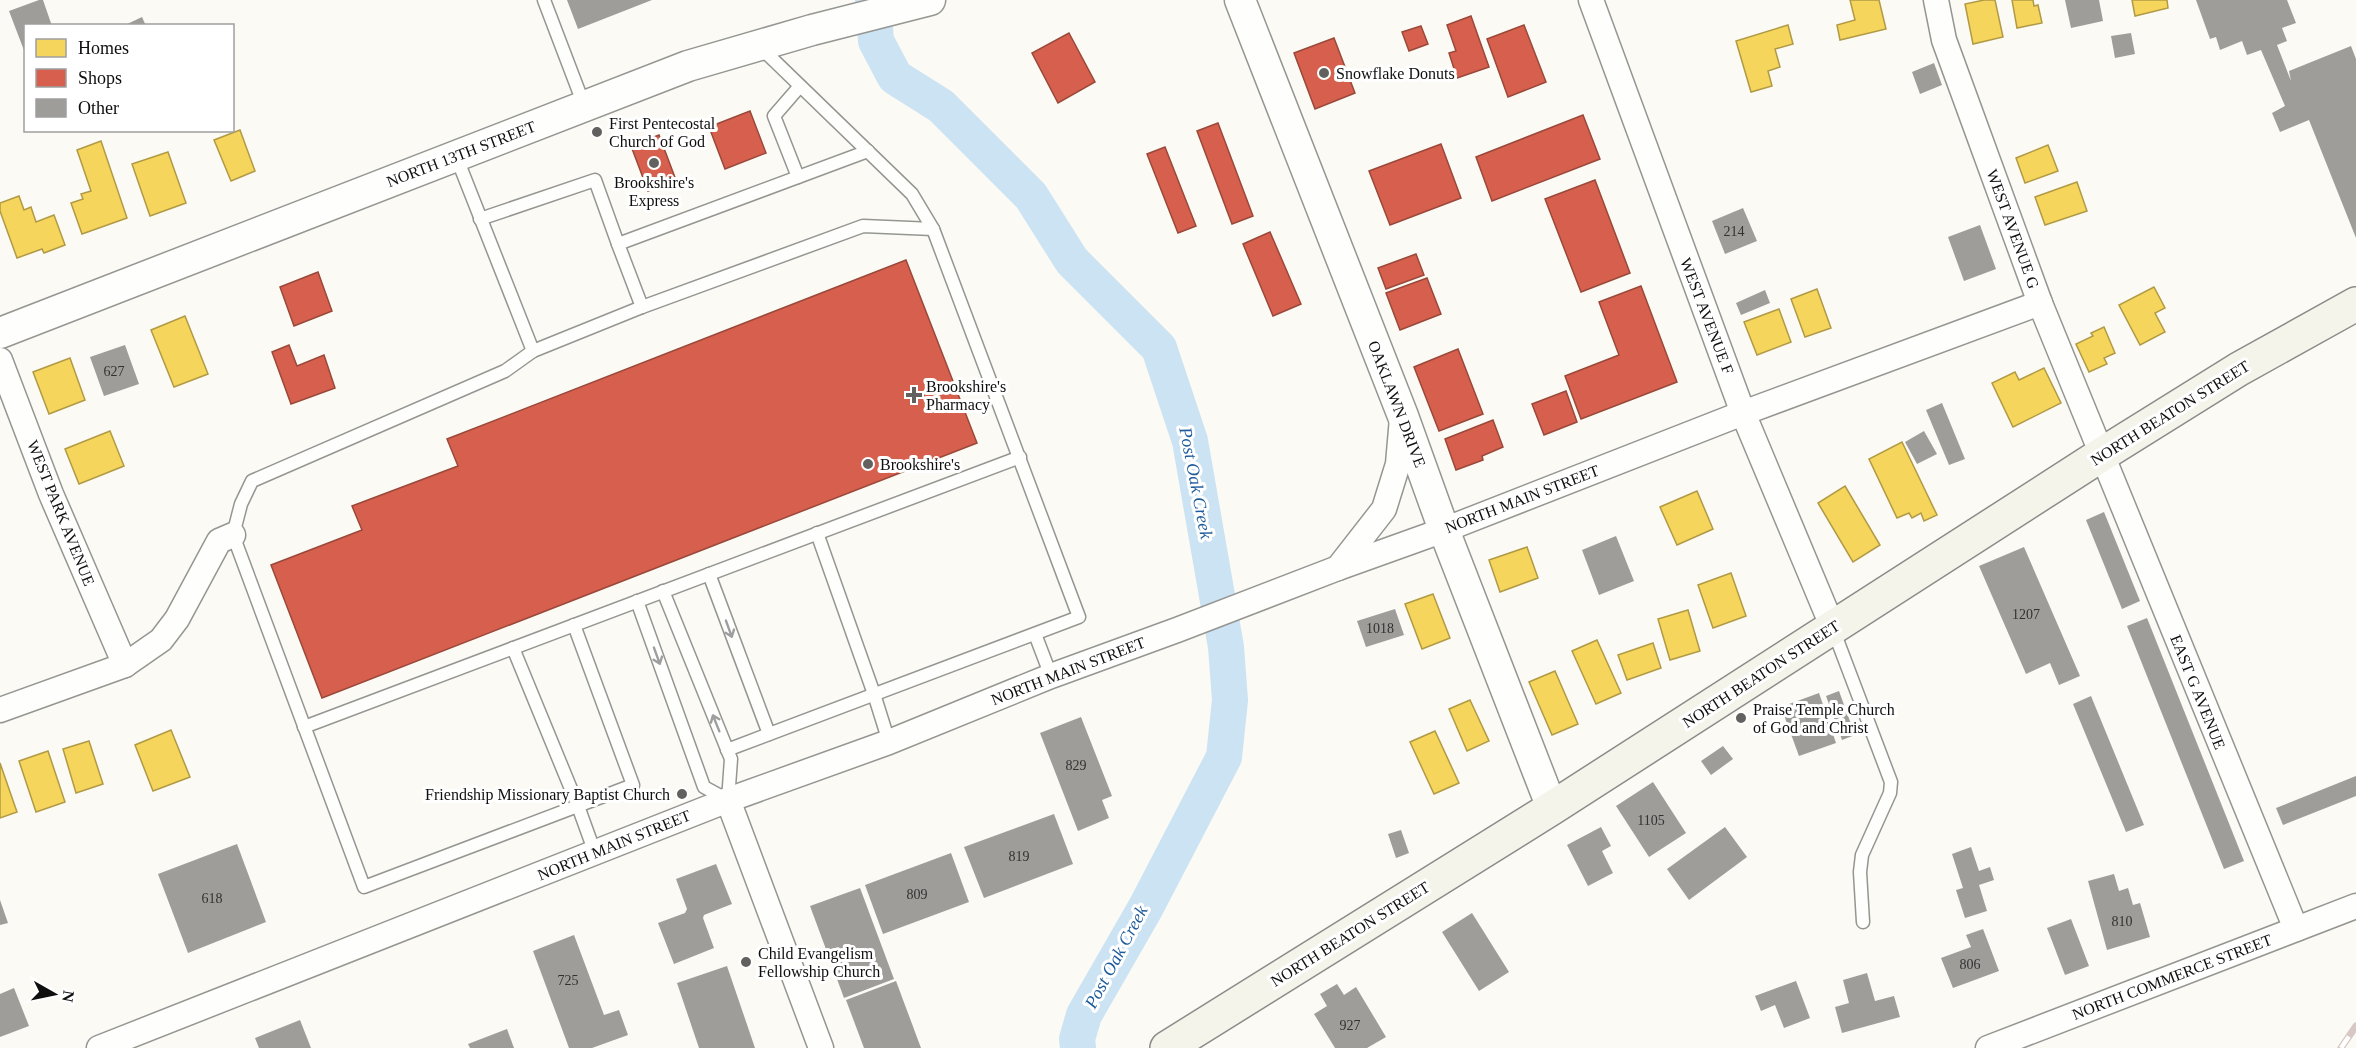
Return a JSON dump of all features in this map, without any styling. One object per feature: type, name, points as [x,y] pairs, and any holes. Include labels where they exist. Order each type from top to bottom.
[{"type":"main road","name":"NORTH BEATON STREET","points":[[1167,1048],[1552,808],[2101,455],[2239,369],[2356,304]]},
{"type":"street","name":"NORTH 13TH STREET","points":[[0,333],[688,66],[812,30],[930,0]]},
{"type":"street","name":"OAKLAWN DRIVE","points":[[1240,0],[1403,416],[1444,530],[1552,808]]},
{"type":"street","name":"WEST AVENUE F","points":[[1591,0],[1743,413],[1833,628]]},
{"type":"street","name":"WEST AVENUE G","points":[[1936,0],[1944,40],[2040,303],[2101,455]]},
{"type":"street","name":"NORTH MAIN STREET","points":[[99,1048],[728,800],[889,742],[1051,676],[1444,530],[1743,413],[2040,303]]},
{"type":"street","name":"WEST PARK AVENUE","points":[[0,360],[51,495],[125,665]]},
{"type":"street","points":[[1338,568],[1384,509],[1398,464],[1403,416]]},
{"type":"street","name":"EAST G AVENUE","points":[[2101,455],[2296,929]]},
{"type":"street","points":[[0,710],[125,665],[161,640],[177,619],[219,541],[233,535]]},
{"type":"street","points":[[728,800],[821,1048]]},
{"type":"street","name":"NORTH COMMERCE STREET","points":[[1988,1048],[2356,906]]},
{"type":"lane","points":[[544,0],[584,105]]},
{"type":"lane","points":[[727,750],[1080,616],[933,229],[912,194],[758,45]]},
{"type":"lane","points":[[798,177],[774,116],[800,86]]},
{"type":"lane","points":[[618,244],[868,151]]},
{"type":"lane","points":[[456,156],[533,351]]},
{"type":"lane","points":[[480,219],[595,180],[642,307]]},
{"type":"lane","points":[[574,625],[633,785],[364,887],[233,535],[242,504],[252,481],[505,371],[533,351],[642,307],[863,226],[933,229]]},
{"type":"lane","points":[[304,727],[1020,457]]},
{"type":"lane","points":[[817,533],[889,742]]},
{"type":"lane","points":[[709,574],[769,734]]},
{"type":"lane","points":[[637,601],[704,787],[728,800],[731,759],[663,591]]},
{"type":"lane","points":[[1833,628],[1891,782],[1890,793],[1862,855],[1860,872],[1863,922]]},
{"type":"lane","points":[[1035,634],[1051,676]]},
{"type":"lane","points":[[513,648],[595,853]]},
{"type":"building: Homes","points":[[1850,0],[1879,0],[1886,29],[1840,40],[1837,25],[1855,20]]},
{"type":"building: Homes","points":[[1995,0],[2003,37],[1973,44],[1965,4]]},
{"type":"building: Homes","points":[[2012,0],[2033,0],[2034,6],[2038,5],[2042,23],[2017,28]]},
{"type":"building: Homes","points":[[2132,0],[2167,0],[2168,8],[2135,16]]},
{"type":"building: Homes","points":[[1788,25],[1793,44],[1775,49],[1780,67],[1768,71],[1772,86],[1751,92],[1736,41]]},
{"type":"building: Homes","points":[[240,130],[255,171],[231,181],[214,140]]},
{"type":"building: Homes","points":[[101,141],[127,218],[82,234],[71,203],[83,199],[81,194],[91,191],[77,150]]},
{"type":"building: Homes","points":[[2048,145],[2058,171],[2025,183],[2016,158]]},
{"type":"building: Homes","points":[[168,152],[186,203],[150,216],[132,164]]},
{"type":"building: Homes","points":[[2077,182],[2087,211],[2045,225],[2035,197]]},
{"type":"building: Homes","points":[[19,196],[24,210],[31,207],[36,222],[54,215],[65,245],[44,253],[42,249],[17,258],[0,211],[0,203]]},
{"type":"building: Homes","points":[[2154,287],[2165,308],[2155,313],[2165,332],[2140,345],[2119,305]]},
{"type":"building: Homes","points":[[1817,289],[1831,328],[1805,337],[1791,299]]},
{"type":"building: Homes","points":[[1779,309],[1791,342],[1757,355],[1744,322]]},
{"type":"building: Homes","points":[[185,316],[208,374],[174,387],[151,330]]},
{"type":"building: Homes","points":[[2104,327],[2115,353],[2104,358],[2107,364],[2089,372],[2076,344],[2093,336],[2091,333]]},
{"type":"building: Homes","points":[[70,358],[85,400],[49,414],[33,372]]},
{"type":"building: Homes","points":[[2044,368],[2061,403],[2013,427],[1992,383],[2015,372],[2019,380]]},
{"type":"building: Homes","points":[[110,431],[124,466],[79,484],[65,449]]},
{"type":"building: Homes","points":[[1902,442],[1937,515],[1924,521],[1921,513],[1912,518],[1909,513],[1897,518],[1869,459]]},
{"type":"building: Homes","points":[[1845,486],[1880,545],[1853,562],[1818,503]]},
{"type":"building: Homes","points":[[1697,491],[1713,529],[1677,545],[1660,507]]},
{"type":"building: Homes","points":[[1527,547],[1538,578],[1500,592],[1489,560]]},
{"type":"building: Homes","points":[[1731,573],[1746,616],[1713,628],[1698,585]]},
{"type":"building: Homes","points":[[1433,594],[1450,638],[1422,649],[1405,604]]},
{"type":"building: Homes","points":[[1688,610],[1700,651],[1670,660],[1658,619]]},
{"type":"building: Homes","points":[[1597,640],[1621,693],[1596,704],[1572,651]]},
{"type":"building: Homes","points":[[1653,643],[1661,668],[1627,680],[1618,655]]},
{"type":"building: Homes","points":[[1555,671],[1578,724],[1552,735],[1529,682]]},
{"type":"building: Homes","points":[[1470,700],[1489,741],[1467,751],[1449,709]]},
{"type":"building: Homes","points":[[171,730],[190,777],[153,791],[135,745]]},
{"type":"building: Homes","points":[[1435,731],[1459,783],[1434,794],[1410,742]]},
{"type":"building: Homes","points":[[89,741],[103,784],[76,793],[63,749]]},
{"type":"building: Homes","points":[[48,751],[65,802],[36,812],[19,761]]},
{"type":"building: Homes","points":[[0,763],[17,812],[0,818]]},
{"type":"building: Shops","points":[[1471,16],[1489,67],[1457,78],[1449,53],[1456,51],[1447,25]]},
{"type":"building: Shops","points":[[1524,25],[1546,82],[1508,97],[1487,39]]},
{"type":"building: Shops","points":[[1421,26],[1428,44],[1409,51],[1402,32]]},
{"type":"building: Shops","points":[[1069,33],[1095,82],[1058,103],[1032,53]]},
{"type":"building: Shops","name":"Snowflake Donuts","points":[[1334,38],[1355,93],[1315,109],[1294,53]]},
{"type":"building: Shops","points":[[750,111],[766,153],[725,169],[709,127]]},
{"type":"building: Shops","points":[[1583,115],[1600,159],[1492,201],[1476,157]]},
{"type":"building: Shops","points":[[1218,123],[1253,216],[1232,224],[1197,131]]},
{"type":"building: Shops","name":"Brookshire's Express","points":[[659,135],[676,180],[648,191],[631,146]]},
{"type":"building: Shops","points":[[1441,144],[1461,198],[1390,225],[1369,171]]},
{"type":"building: Shops","points":[[1165,147],[1196,226],[1178,233],[1147,154]]},
{"type":"building: Shops","points":[[1595,180],[1630,273],[1581,292],[1545,199]]},
{"type":"building: Shops","points":[[1270,232],[1301,304],[1273,316],[1243,244]]},
{"type":"building: Shops","points":[[1416,254],[1424,275],[1386,289],[1378,268]]},
{"type":"building: Shops","points":[[906,260],[977,443],[322,698],[271,565],[362,530],[352,506],[458,466],[447,439]]},
{"type":"building: Shops","points":[[318,272],[332,311],[294,326],[280,287]]},
{"type":"building: Shops","points":[[1427,278],[1441,314],[1400,330],[1386,293]]},
{"type":"building: Shops","points":[[1641,286],[1677,382],[1581,419],[1565,376],[1619,355],[1599,302]]},
{"type":"building: Shops","points":[[289,345],[297,366],[324,355],[335,388],[291,404],[272,352]]},
{"type":"building: Shops","points":[[1458,349],[1483,414],[1439,431],[1414,367]]},
{"type":"building: Shops","points":[[1566,391],[1577,422],[1544,435],[1532,404]]},
{"type":"building: Shops","points":[[1493,420],[1503,447],[1482,456],[1483,460],[1456,470],[1445,439]]},
{"type":"building: Other","points":[[43,0],[51,24],[24,24],[24,50],[9,11]]},
{"type":"building: Other","points":[[567,0],[652,0],[578,29]]},
{"type":"building: Other","points":[[2065,0],[2099,0],[2103,21],[2071,28]]},
{"type":"building: Other","points":[[2196,0],[2287,0],[2296,23],[2282,28],[2287,41],[2277,45],[2291,81],[2289,71],[2351,46],[2356,59],[2356,238],[2309,120],[2280,132],[2272,113],[2285,106],[2261,50],[2247,55],[2242,41],[2220,50],[2216,37],[2210,39]]},
{"type":"building: Other","points":[[142,17],[145,24],[127,24]]},
{"type":"building: Other","points":[[2131,33],[2135,54],[2115,58],[2111,36]]},
{"type":"building: Other","points":[[1934,63],[1942,85],[1920,94],[1912,72]]},
{"type":"building: Other","points":[[1743,208],[1757,241],[1725,254],[1712,221]]},
{"type":"building: Other","points":[[1980,225],[1996,269],[1964,281],[1948,237]]},
{"type":"building: Other","points":[[1765,290],[1770,303],[1741,315],[1736,303]]},
{"type":"building: Other","points":[[125,345],[139,384],[104,396],[90,357]]},
{"type":"building: Other","points":[[1942,403],[1965,459],[1949,465],[1926,410]]},
{"type":"building: Other","points":[[1924,431],[1937,454],[1917,464],[1905,442]]},
{"type":"building: Other","points":[[2104,512],[2140,601],[2122,609],[2086,520]]},
{"type":"building: Other","points":[[1616,536],[1634,581],[1599,595],[1582,550]]},
{"type":"building: Other","points":[[2024,547],[2080,676],[2059,685],[2050,663],[2026,674],[1979,566]]},
{"type":"building: Other","points":[[1395,609],[1404,635],[1366,647],[1357,621]]},
{"type":"building: Other","points":[[2147,618],[2244,861],[2224,869],[2127,626]]},
{"type":"building: Other","points":[[1839,691],[1855,735],[1842,740],[1826,696]]},
{"type":"building: Other","points":[[1819,693],[1836,743],[1799,756],[1781,707]]},
{"type":"building: Other","points":[[2091,696],[2144,825],[2126,832],[2073,704]]},
{"type":"building: Other","points":[[1081,717],[1112,796],[1102,800],[1109,818],[1078,831],[1040,733]]},
{"type":"building: Other","points":[[1723,746],[1733,759],[1711,775],[1701,761]]},
{"type":"building: Other","points":[[2356,776],[2356,796],[2283,825],[2276,808]]},
{"type":"building: Other","points":[[1653,782],[1686,833],[1649,857],[1616,806]]},
{"type":"building: Other","points":[[1054,814],[1073,864],[984,898],[964,847]]},
{"type":"building: Other","points":[[1601,827],[1611,846],[1602,851],[1613,873],[1588,886],[1567,845]]},
{"type":"building: Other","points":[[1725,827],[1747,857],[1689,900],[1667,869]]},
{"type":"building: Other","points":[[1401,830],[1409,853],[1396,858],[1388,834]]},
{"type":"building: Other","points":[[237,844],[266,922],[188,953],[158,874]]},
{"type":"building: Other","points":[[1971,847],[1979,871],[1990,867],[1994,880],[1979,885],[1987,911],[1965,918],[1956,890],[1963,888],[1952,854]]},
{"type":"building: Other","points":[[951,853],[969,902],[883,934],[865,885]]},
{"type":"building: Other","points":[[716,864],[732,904],[704,915],[703,918],[714,948],[674,964],[658,923],[685,913],[687,909],[676,879]]},
{"type":"building: Other","points":[[2114,874],[2119,891],[2128,888],[2133,905],[2140,903],[2150,937],[2107,950],[2088,881]]},
{"type":"building: Other","points":[[860,888],[894,979],[844,998],[810,906]]},
{"type":"building: Other","points":[[0,900],[8,923],[0,925]]},
{"type":"building: Other","points":[[1472,913],[1509,972],[1479,991],[1442,932]]},
{"type":"building: Other","points":[[2071,919],[2089,966],[2065,975],[2047,928]]},
{"type":"building: Other","points":[[1983,929],[1999,971],[1953,988],[1941,958],[1971,947],[1966,935]]},
{"type":"building: Other","points":[[574,935],[604,1015],[619,1010],[628,1035],[592,1048],[569,1048],[533,951]]},
{"type":"building: Other","points":[[727,966],[755,1048],[699,1048],[677,983]]},
{"type":"building: Other","points":[[1867,973],[1875,1001],[1894,996],[1900,1017],[1842,1033],[1835,1007],[1849,1003],[1843,980]]},
{"type":"building: Other","points":[[896,981],[921,1048],[864,1048],[846,1000]]},
{"type":"building: Other","points":[[1796,981],[1810,1018],[1784,1028],[1775,1005],[1761,1011],[1755,996]]},
{"type":"building: Other","points":[[1337,984],[1344,995],[1356,987],[1386,1037],[1367,1048],[1335,1048],[1314,1014],[1327,1006],[1320,994]]},
{"type":"building: Other","points":[[14,988],[29,1026],[0,1037],[0,994]]},
{"type":"building: Other","points":[[300,1020],[311,1048],[259,1048],[255,1038]]},
{"type":"building: Other","points":[[507,1029],[514,1048],[470,1048],[468,1044]]},
{"type":"waterway","name":"Post Oak Creek","points":[[873,0],[876,41],[895,77],[941,106],[1031,196],[1072,261],[1159,348],[1190,441],[1226,647],[1230,700],[1224,757],[1146,907],[1084,1015],[1077,1039],[1078,1048]]},
{"type":"railway","points":[[2341,1048],[2356,1026]]},
{"type":"place","name":"Snowflake Donuts","points":[[1324,73]]},
{"type":"place","name":"First Pentecostal Church of God","points":[[597,132]]},
{"type":"place","name":"Brookshire's Express","points":[[654,163]]},
{"type":"place","name":"Brookshire's Pharmacy","points":[[914,395]]},
{"type":"place","name":"Brookshire's","points":[[868,464]]},
{"type":"place","name":"Praise Temple Church of God and Christ","points":[[1741,718]]},
{"type":"place","name":"Friendship Missionary Baptist Church","points":[[682,794]]},
{"type":"place","name":"Child Evangelism Fellowship Church","points":[[746,962]]}]
